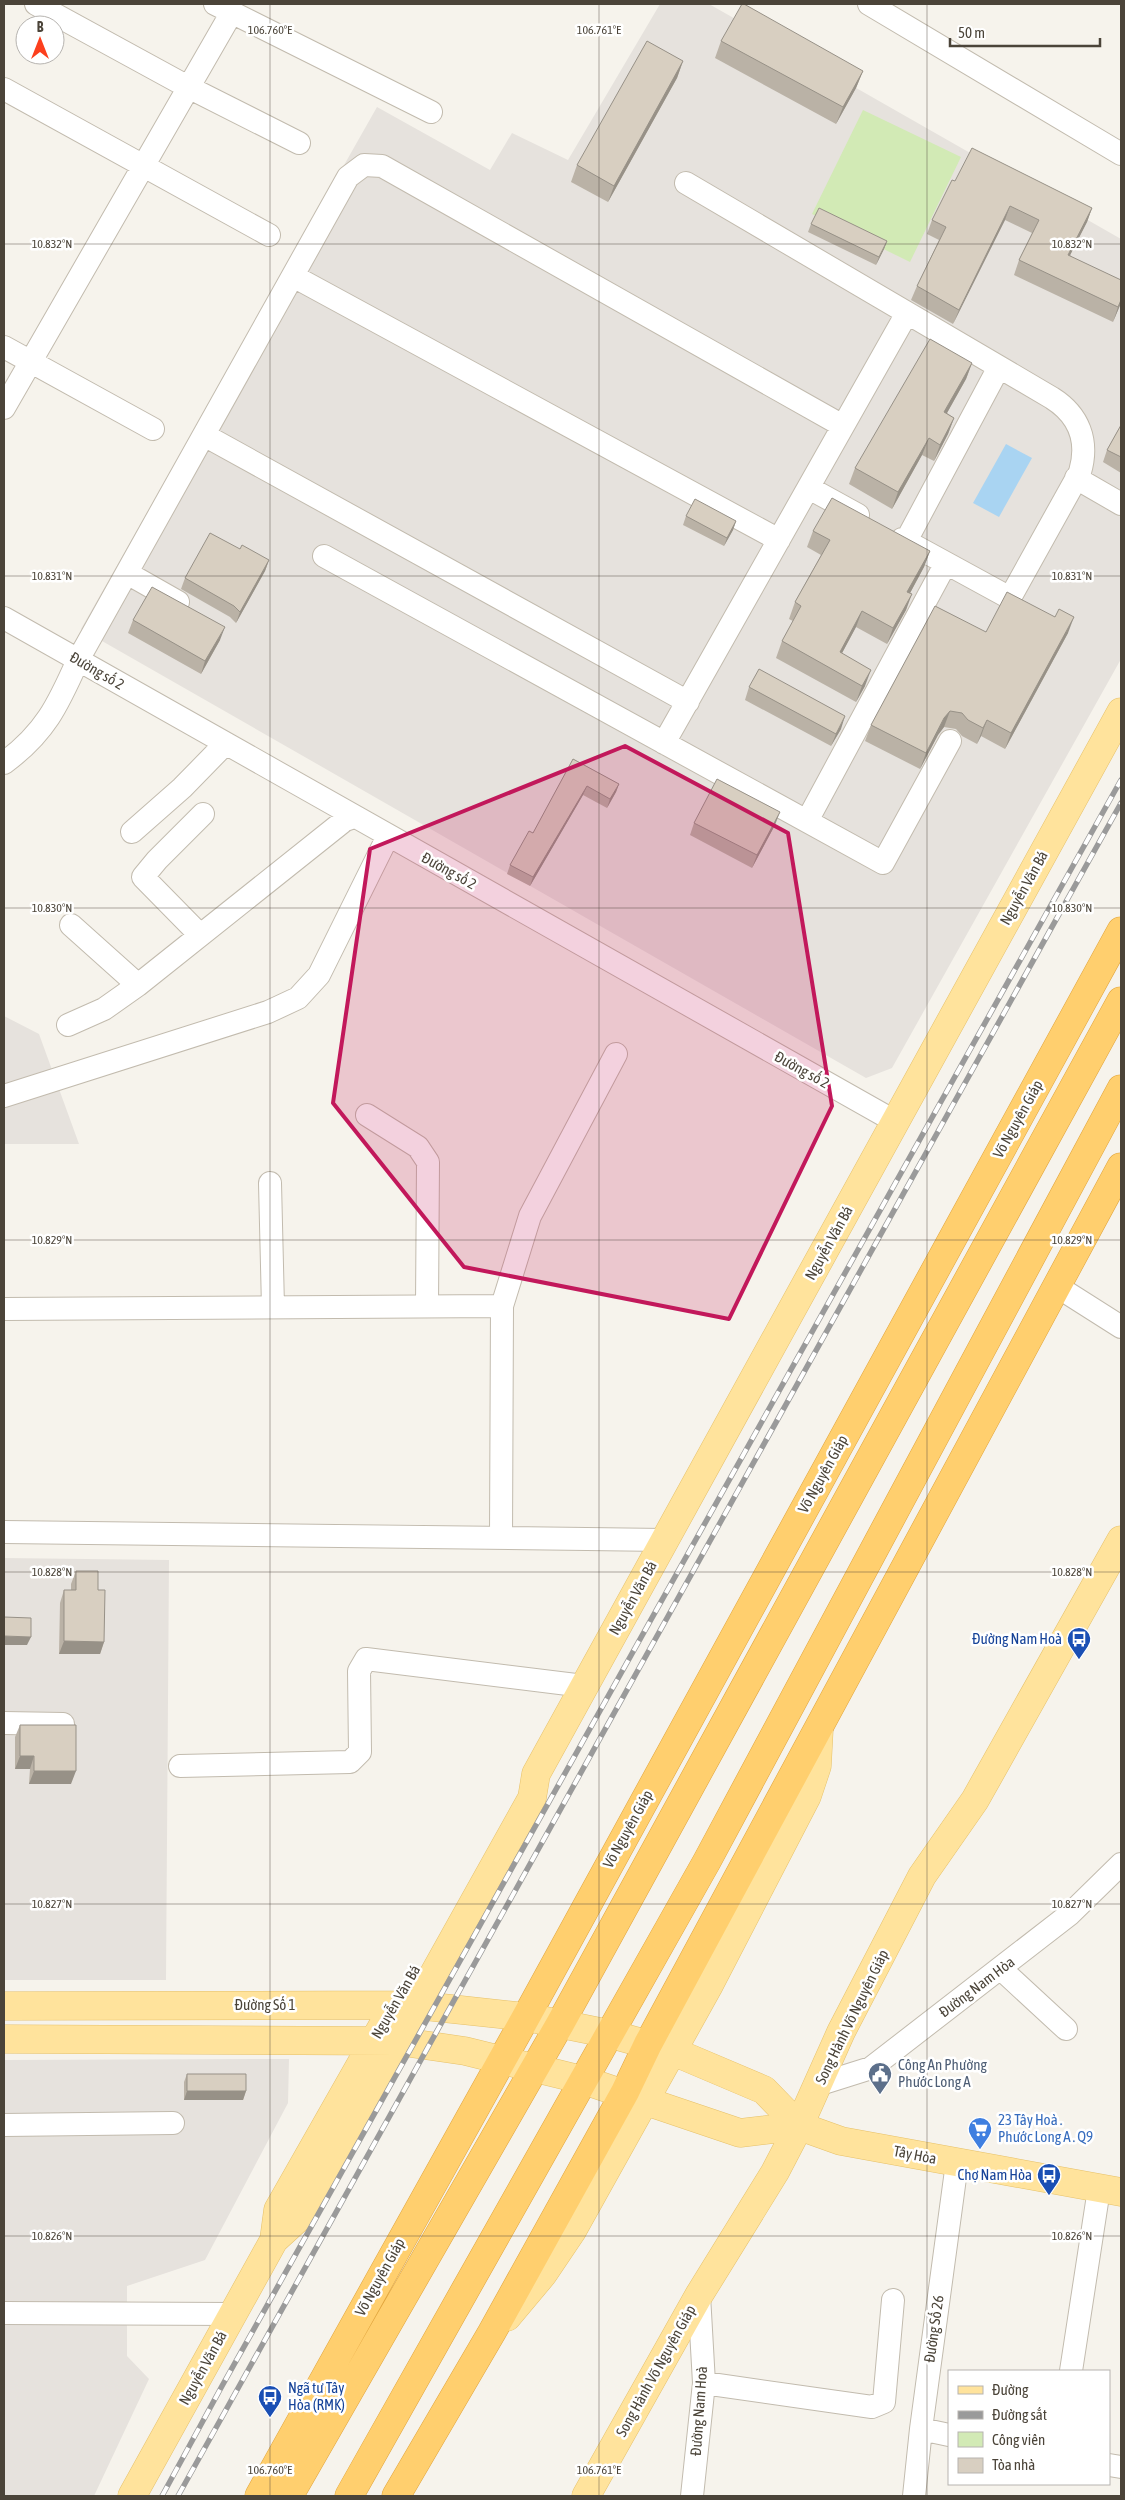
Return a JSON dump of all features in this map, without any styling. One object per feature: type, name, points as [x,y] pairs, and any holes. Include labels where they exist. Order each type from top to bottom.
[{"type":"highway","name":"Võ Nguyên Giáp","points":[[259,2496],[501,2058],[526,2017],[1121,931]]},
{"type":"highway","points":[[560,2024],[1121,1002]]},
{"type":"highway","points":[[349,2496],[679,1912],[1121,1089]]},
{"type":"highway","points":[[396,2496],[492,2332],[635,2096],[660,2048],[743,1870],[1121,1167]]},
{"type":"highway","points":[[679,1912],[743,1870]]},
{"type":"highway","points":[[634,1991],[660,2048]]},
{"type":"highway","name":"Võ Nguyên Giáp","points":[[289,2496],[560,2024]]},
{"type":"main road","name":"Nguyễn Văn Bá","points":[[132,2496],[274,2240],[278,2210],[385,2041],[405,2005],[532,1798],[536,1774],[1121,712]]},
{"type":"main road","name":"Song Hành Võ Nguyên Giáp","points":[[586,2496],[699,2295],[775,2172],[799,2126],[841,2032],[922,1876],[975,1800],[1121,1540]]},
{"type":"main road","points":[[660,2048],[708,1987],[807,1796],[817,1766],[819,1729]]},
{"type":"main road","name":"Đường Số 1","points":[[4,2006],[405,2005],[526,2017],[610,2034]]},
{"type":"main road","name":"Tây Hòa","points":[[610,2034],[660,2048],[764,2090],[799,2126]]},
{"type":"main road","points":[[4,2039],[385,2041],[501,2058]]},
{"type":"main road","name":"Tây Hòa","points":[[501,2058],[635,2096],[740,2132],[799,2126],[841,2141],[1110,2191]]},
{"type":"street","points":[[36,4],[188,87],[298,143]]},
{"type":"street","points":[[869,4],[1121,154]]},
{"type":"street","points":[[4,408],[188,87],[224,8],[432,112]]},
{"type":"street","points":[[4,89],[269,235]]},
{"type":"street","points":[[4,763],[18,752],[51,716],[78,660],[293,276],[353,172],[364,165],[382,166],[843,426]]},
{"type":"street","points":[[686,183],[1062,404],[1076,420],[1084,451],[1083,462],[1076,478],[1010,598],[809,488]]},
{"type":"street","points":[[293,276],[779,540]]},
{"type":"street","points":[[664,743],[907,313]]},
{"type":"street","points":[[4,347],[154,429]]},
{"type":"street","points":[[906,541],[999,366]]},
{"type":"street","points":[[204,435],[688,702]]},
{"type":"street","points":[[1076,478],[1121,504]]},
{"type":"street","points":[[324,556],[883,863],[950,741]]},
{"type":"street","points":[[807,821],[946,563]]},
{"type":"street","points":[[127,573],[200,614]]},
{"type":"street","name":"Đường số 2","points":[[4,618],[896,1122]]},
{"type":"street","points":[[132,832],[182,788],[225,744]]},
{"type":"street","points":[[200,935],[143,877],[157,860],[203,814]]},
{"type":"street","points":[[68,1025],[104,1009],[138,985],[280,869],[345,820],[354,817]]},
{"type":"street","points":[[4,1096],[268,1012],[298,998],[319,975],[388,836]]},
{"type":"street","points":[[71,925],[138,985]]},
{"type":"street","points":[[501,1538],[502,1306],[530,1216],[616,1054]]},
{"type":"street","points":[[367,1115],[418,1147],[428,1162],[426,1306]]},
{"type":"street","points":[[270,1183],[273,1308]]},
{"type":"street","points":[[1058,1286],[1121,1327]]},
{"type":"street","points":[[4,1309],[502,1306]]},
{"type":"street","points":[[4,1532],[665,1540]]},
{"type":"street","points":[[180,1766],[350,1762],[360,1752],[359,1671],[366,1659],[584,1686]]},
{"type":"street","points":[[4,1724],[62,1724]]},
{"type":"street","name":"Đường Nam Hòa","points":[[818,2085],[871,2068],[1001,1970],[1070,1914],[1121,1864]]},
{"type":"street","points":[[1001,1970],[1066,2029]]},
{"type":"street","points":[[4,2125],[174,2123]]},
{"type":"street","name":"Đường Số 26","points":[[914,2496],[921,2429],[957,2163]]},
{"type":"street","points":[[1071,2370],[1110,2191]]},
{"type":"street","name":"Đường Nam Hoà","points":[[692,2496],[704,2382],[699,2295]]},
{"type":"street","points":[[704,2382],[872,2407],[879,2406],[884,2402],[893,2300]]},
{"type":"street","points":[[4,2313],[232,2314]]},
{"type":"street","points":[[921,2429],[948,2435]]},
{"type":"highlighted area","points":[[625,746],[788,833],[832,1106],[729,1319],[464,1267],[333,1103],[370,849]]},
{"type":"shaded area","points":[[660,4],[709,4],[1121,239],[1121,659],[892,1068],[866,1078],[81,629],[377,107],[490,170],[512,133],[568,160]]},
{"type":"shaded area","points":[[4,1016],[39,1034],[79,1144],[4,1144]]},
{"type":"shaded area","points":[[4,1558],[169,1560],[166,1980],[4,1980]]},
{"type":"shaded area","points":[[289,2059],[288,2103],[205,2260],[127,2286],[127,2356],[149,2379],[94,2496],[4,2496],[4,2060]]},
{"type":"green space","points":[[863,110],[961,157],[910,262],[812,214]]},
{"type":"water","points":[[1006,444],[1032,458],[999,517],[973,503]]},
{"type":"building","points":[[742,4],[863,71],[843,107],[721,41]]},
{"type":"building","points":[[647,41],[683,61],[614,186],[577,165]]},
{"type":"building","points":[[972,148],[1092,208],[1068,255],[1121,280],[1121,300],[1118,307],[1019,260],[1039,220],[1010,206],[959,310],[917,286],[946,227],[932,220],[952,180],[955,181]]},
{"type":"building","points":[[819,208],[887,241],[879,257],[811,224]]},
{"type":"building","points":[[930,339],[972,363],[944,412],[954,418],[940,445],[929,438],[898,492],[855,468]]},
{"type":"building","points":[[1121,425],[1121,457],[1107,450]]},
{"type":"building","points":[[832,498],[930,551],[907,592],[912,594],[893,628],[862,611],[840,652],[871,670],[862,686],[782,641],[801,606],[795,602],[830,540],[813,531]]},
{"type":"building","points":[[695,499],[736,521],[727,538],[686,516]]},
{"type":"building","points":[[210,533],[240,549],[242,545],[269,560],[240,612],[234,606],[185,578]]},
{"type":"building","points":[[152,587],[225,627],[205,661],[133,620]]},
{"type":"building","points":[[1007,592],[1055,617],[1059,609],[1074,617],[1011,733],[987,720],[983,728],[968,720],[962,713],[950,711],[944,718],[926,753],[871,725],[935,606],[986,632]]},
{"type":"building","points":[[759,669],[845,716],[836,734],[749,687]]},
{"type":"building","points":[[573,759],[619,784],[610,799],[587,786],[533,877],[510,865],[529,831],[533,833]]},
{"type":"building","points":[[717,779],[780,812],[757,855],[694,823]]},
{"type":"building","points":[[76,1571],[98,1571],[98,1590],[105,1590],[104,1642],[64,1641],[64,1590],[76,1590]]},
{"type":"building","points":[[4,1617],[31,1618],[31,1637],[4,1636]]},
{"type":"building","points":[[20,1725],[76,1725],[76,1771],[34,1771],[34,1756],[20,1756]]},
{"type":"building","points":[[187,2074],[246,2074],[246,2091],[187,2091]]},
{"type":"railway","points":[[162,2496],[1121,780]]},
{"type":"railway","points":[[178,2496],[1121,803]]},
{"type":"place","name":"Đường Nam Hoà","points":[[1079,1660]]},
{"type":"place","name":"Công An Phường Phước Long A","points":[[880,2095]]},
{"type":"place","name":"23 Tây Hoà . Phước Long A . Q9","points":[[980,2150]]},
{"type":"place","name":"Chợ Nam Hòa","points":[[1049,2196]]},
{"type":"place","name":"Ngã tư Tây Hòa (RMK)","points":[[270,2418]]}]
